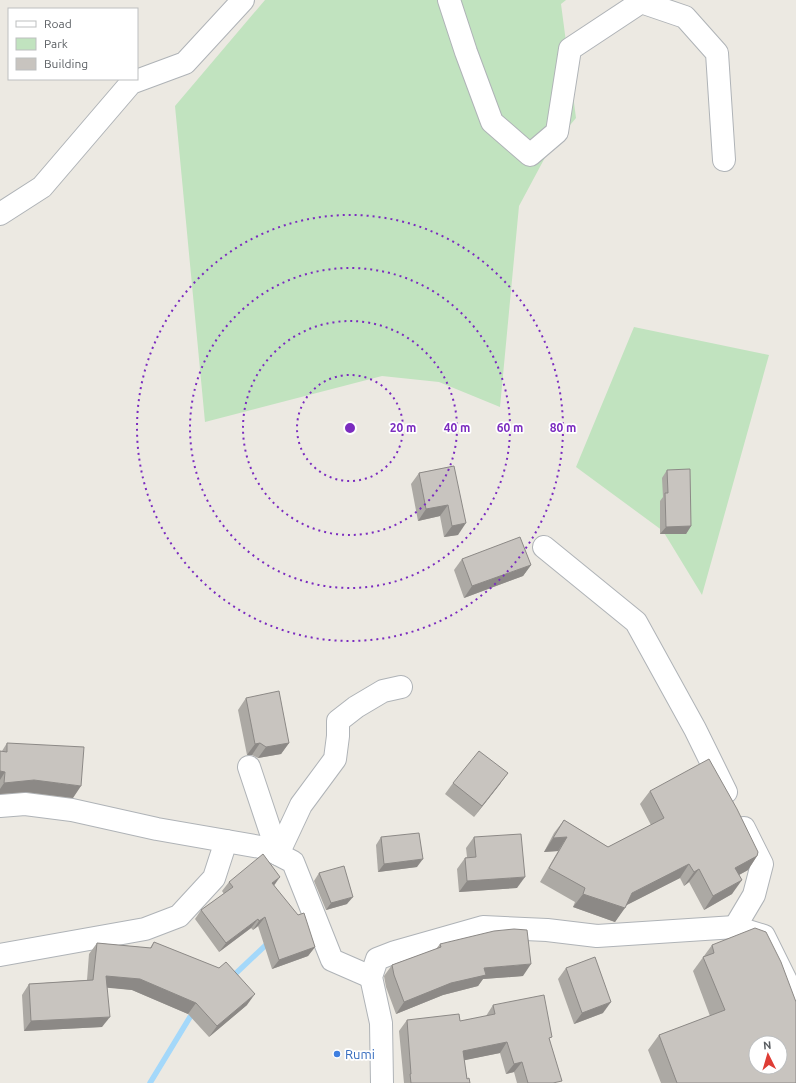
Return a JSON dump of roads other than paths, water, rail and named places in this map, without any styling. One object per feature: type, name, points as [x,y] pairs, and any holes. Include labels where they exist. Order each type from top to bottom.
[{"type":"street","points":[[0,214],[42,187],[131,83],[185,63],[243,0]]},
{"type":"street","points":[[448,0],[492,122],[530,155],[557,132],[570,49],[641,1],[685,17],[717,53],[724,160]]},
{"type":"street","points":[[544,547],[636,622],[695,729],[762,864],[754,895],[735,927]]},
{"type":"street","points":[[278,854],[302,805],[335,759],[338,721],[356,707],[383,691],[401,687]]},
{"type":"street","points":[[248,767],[278,854]]},
{"type":"street","points":[[0,806],[25,804],[72,810],[157,829],[266,848],[293,862],[332,960],[371,977]]},
{"type":"street","points":[[0,955],[145,930],[179,916],[214,878],[226,841]]},
{"type":"street","points":[[382,1083],[381,1023],[371,977],[377,959],[395,952],[483,927],[547,930],[597,936],[735,927],[764,936],[796,1001]]},
{"type":"waterway","points":[[232,977],[269,942]]},
{"type":"waterway","points":[[150,1083],[190,1017],[195,1012]]},
{"type":"place","name":"Rumi","points":[[337,1054]]}]
